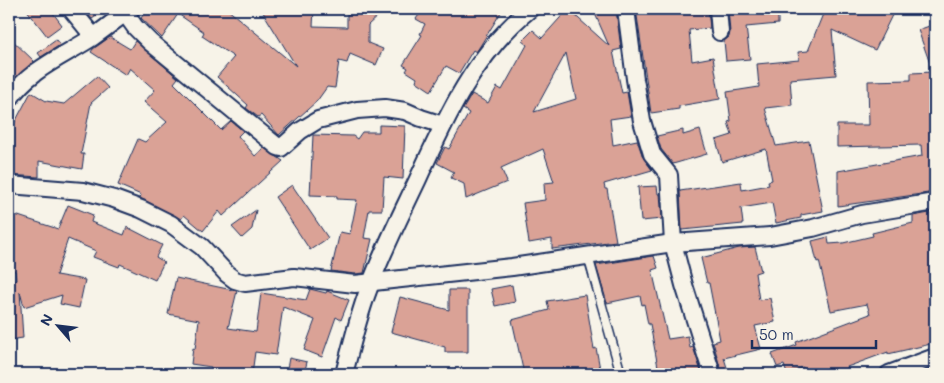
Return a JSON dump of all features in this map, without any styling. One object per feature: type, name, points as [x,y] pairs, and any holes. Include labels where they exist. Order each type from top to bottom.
[{"type":"street","points":[[71,9],[93,36]]},
{"type":"street","points":[[344,374],[370,284],[443,125],[490,47],[530,9]]},
{"type":"street","points":[[626,9],[642,121],[652,154],[669,175],[673,243],[712,374]]},
{"type":"street","points":[[718,9],[720,32]]},
{"type":"street","points":[[9,100],[22,85],[44,66],[93,36],[128,11],[135,27],[150,42],[278,147],[281,148],[300,131],[318,120],[357,110],[385,108],[406,111],[443,125]]},
{"type":"street","points":[[9,185],[83,191],[114,199],[141,209],[171,224],[202,248],[227,274],[235,280],[245,283],[294,277],[370,284],[512,267],[673,243],[770,236],[813,228],[862,214],[935,202]]},
{"type":"street","points":[[889,374],[935,357]]},
{"type":"lane","points":[[588,256],[621,374]]},
{"type":"building","points":[[26,9],[50,9],[62,25],[47,36]]},
{"type":"building","points":[[84,9],[107,9],[92,19]]},
{"type":"building","points":[[147,9],[227,9],[296,66],[261,9],[314,9],[313,26],[347,27],[347,14],[379,15],[368,25],[368,43],[383,49],[376,65],[350,54],[347,63],[339,61],[335,88],[327,87],[317,101],[279,135],[261,115],[258,117],[246,108],[248,105],[217,77],[234,57],[202,36],[204,32],[178,14],[162,38],[141,18]]},
{"type":"building","points":[[423,9],[503,9],[477,51],[473,50],[459,73],[446,66],[431,91],[416,81],[417,78],[406,71],[408,68],[403,65],[422,35],[420,34],[425,24],[416,19]]},
{"type":"building","points":[[568,9],[609,46],[593,9],[616,10],[621,49],[613,51],[622,93],[627,92],[631,116],[610,119],[613,145],[637,140],[643,157],[652,170],[604,184],[605,189],[607,189],[616,241],[552,249],[552,239],[529,243],[523,203],[545,200],[544,183],[554,182],[543,149],[501,168],[507,182],[466,199],[464,184],[451,178],[454,172],[437,163],[445,147],[449,149],[469,113],[463,109],[472,94],[488,103],[497,87],[502,90],[527,45],[522,41],[533,30],[542,38]],"holes":[[[566,53],[576,99],[534,112]]]},
{"type":"building","points":[[636,9],[708,9],[710,28],[689,30],[692,61],[713,57],[720,99],[679,106],[679,109],[651,113]]},
{"type":"building","points":[[728,9],[778,9],[778,24],[746,27],[750,59],[726,61],[724,41],[729,37],[730,32]]},
{"type":"building","points":[[825,9],[895,9],[875,50],[832,30],[836,75],[790,79],[792,105],[765,108],[776,146],[809,141],[823,211],[801,215],[801,218],[776,223],[772,203],[741,208],[743,224],[682,230],[680,191],[741,182],[742,190],[769,185],[768,181],[772,180],[766,149],[722,162],[716,140],[732,135],[728,122],[731,121],[727,92],[759,87],[757,64],[799,60],[798,52],[808,51]]},
{"type":"building","points":[[935,24],[935,100],[931,100],[935,146],[935,192],[838,206],[838,171],[922,156],[921,145],[837,147],[837,125],[869,125],[868,81],[911,80],[911,73],[933,72],[918,30]]},
{"type":"building","points":[[9,37],[34,61],[9,84]]},
{"type":"building","points":[[110,37],[130,49],[135,41],[178,78],[174,83],[221,130],[231,121],[243,131],[238,136],[255,156],[264,148],[283,161],[223,216],[219,211],[203,231],[184,215],[181,219],[140,198],[141,195],[118,185],[138,139],[145,142],[167,122],[144,102],[155,90],[130,68],[126,75],[91,52]]},
{"type":"building","points":[[56,40],[60,45],[41,57],[38,53]]},
{"type":"building","points":[[97,76],[108,88],[91,103],[81,154],[84,154],[82,169],[39,161],[39,177],[9,175],[9,123],[14,124],[31,92],[46,101],[64,104]]},
{"type":"building","points":[[379,125],[405,126],[403,179],[384,177],[382,210],[369,210],[364,238],[372,239],[364,273],[355,274],[331,271],[340,232],[350,234],[357,200],[337,199],[337,196],[310,195],[313,135],[353,136],[357,139],[362,132],[379,132]]},
{"type":"building","points":[[683,130],[683,135],[700,130],[707,154],[673,164],[661,149],[657,136]]},
{"type":"building","points":[[292,185],[328,238],[310,250],[275,197]]},
{"type":"building","points":[[657,186],[658,194],[660,194],[662,219],[641,221],[638,187]]},
{"type":"building","points":[[68,205],[93,215],[91,222],[124,235],[127,227],[162,245],[156,257],[164,262],[155,280],[120,264],[119,267],[93,257],[96,251],[68,239],[56,275],[85,280],[79,308],[60,304],[62,295],[24,307],[20,292],[23,338],[9,340],[9,281],[16,280],[15,271],[9,269],[9,213],[58,229]]},
{"type":"building","points":[[256,210],[252,229],[242,238],[232,227]]},
{"type":"building","points":[[935,212],[935,343],[888,354],[888,352],[847,367],[850,374],[805,374],[803,367],[787,374],[784,365],[777,367],[772,354],[797,345],[796,342],[870,314],[867,304],[831,311],[819,261],[817,262],[812,241],[828,237],[829,244],[843,243],[873,236],[872,233],[913,223],[913,216]]},
{"type":"building","points":[[755,247],[761,271],[755,273],[759,300],[770,298],[775,322],[755,326],[761,349],[724,358],[729,374],[722,374],[713,342],[720,340],[709,283],[707,283],[701,258],[739,248]]},
{"type":"building","points":[[654,256],[658,268],[652,270],[668,339],[688,336],[690,348],[693,347],[702,374],[662,374],[660,366],[658,367],[650,324],[648,324],[644,304],[642,305],[640,296],[607,303],[596,265]]},
{"type":"building","points":[[176,278],[237,291],[228,328],[256,332],[261,293],[306,300],[310,289],[326,293],[327,291],[349,300],[341,320],[336,317],[322,357],[304,350],[315,320],[283,307],[276,355],[255,352],[252,374],[245,374],[191,364],[199,320],[168,314]]},
{"type":"building","points":[[512,285],[515,302],[495,306],[491,289]]},
{"type":"building","points":[[449,290],[468,290],[468,352],[445,352],[445,347],[391,332],[400,297],[449,310]]},
{"type":"building","points":[[585,295],[594,349],[596,348],[601,374],[524,374],[512,320],[549,310],[547,301]]},
{"type":"building","points":[[289,358],[307,362],[304,374],[286,374]]}]
